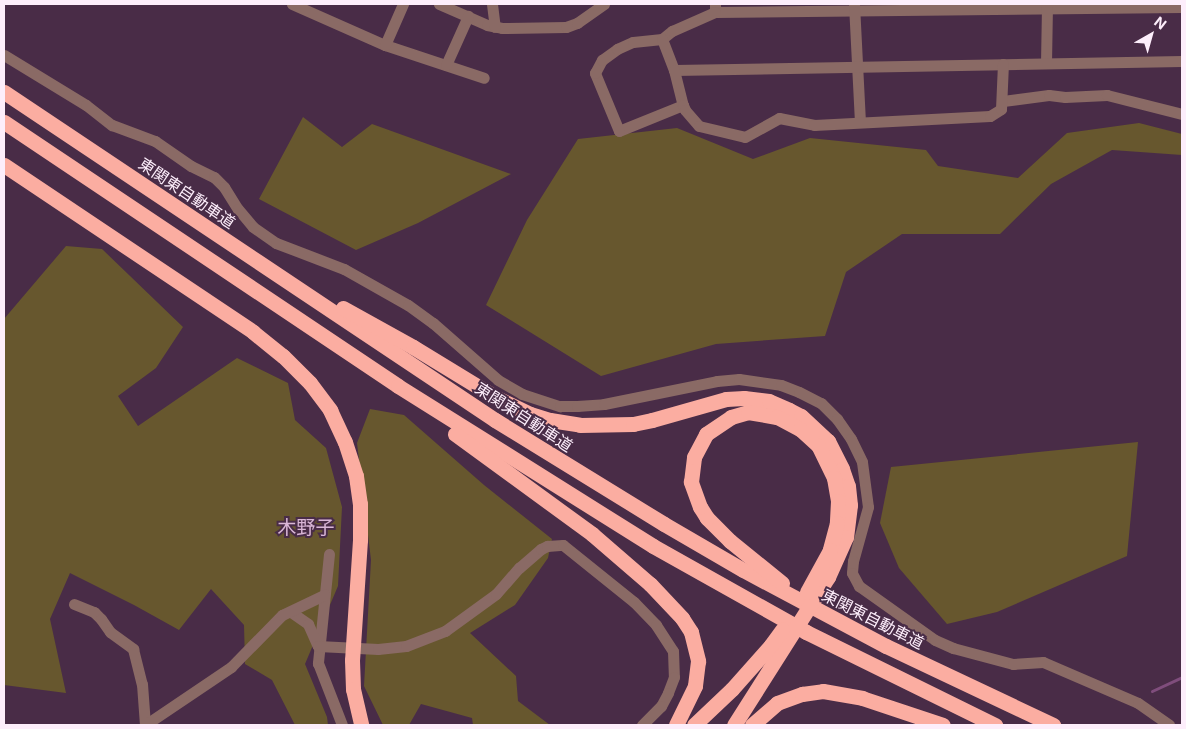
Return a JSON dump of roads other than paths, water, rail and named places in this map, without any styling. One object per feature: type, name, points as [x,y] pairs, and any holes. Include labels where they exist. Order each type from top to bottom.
[{"type":"highway","name":"東関東自動車道","points":[[4,92],[487,415],[584,476],[743,570],[886,646],[1053,725]]},
{"type":"highway","points":[[4,122],[279,307],[482,440],[653,546],[806,632],[995,725]]},
{"type":"highway","points":[[4,165],[253,332],[283,356],[310,383],[330,410],[345,442],[356,476],[360,504],[360,540],[352,660],[353,689],[361,725]]},
{"type":"highway","points":[[277,274],[407,343],[494,397],[530,414],[550,420],[580,425],[633,424],[726,399],[744,398],[769,401],[801,416],[828,441],[848,486],[850,505],[846,537],[775,649],[734,725]]},
{"type":"highway","points":[[279,307],[565,512],[619,557],[668,603],[691,632],[698,661],[696,686],[676,725]]},
{"type":"highway","points":[[824,573],[837,523],[838,501],[834,478],[818,445],[789,422],[766,413],[739,414],[713,428],[698,446],[691,473],[694,494],[707,518],[730,542],[782,584],[886,646]]},
{"type":"highway","points":[[694,725],[775,649]]},
{"type":"highway","points":[[752,725],[777,703],[802,694],[823,691],[862,698],[943,725]]},
{"type":"street","points":[[292,4],[385,45],[484,78]]},
{"type":"street","points":[[385,45],[403,4]]},
{"type":"street","points":[[439,4],[496,27],[566,26],[577,23],[589,9],[604,4]]},
{"type":"street","points":[[492,4],[496,27]]},
{"type":"street","points":[[1046,63],[1047,6]]},
{"type":"street","points":[[683,104],[620,131],[595,73],[602,60],[617,49],[632,42],[662,39],[715,8],[1182,6]]},
{"type":"street","points":[[854,7],[859,66],[860,122]]},
{"type":"street","points":[[446,65],[468,16]]},
{"type":"street","points":[[662,39],[674,70],[685,110],[699,126],[745,137],[779,118],[814,126],[990,116],[1001,110],[1003,101],[1003,64]]},
{"type":"street","points":[[4,55],[86,105],[112,125],[155,141],[191,166],[214,177],[224,187],[238,209],[253,227],[276,243],[344,269],[408,305],[433,323],[498,380],[522,394],[560,406],[577,406],[604,404],[717,381],[739,379],[780,385],[821,404],[838,419],[851,439],[862,462],[868,507],[853,561],[852,573],[859,586],[935,640],[953,648],[1012,664],[1043,662],[1138,703],[1169,725]]},
{"type":"street","points":[[674,70],[1182,61]]},
{"type":"street","points":[[1003,101],[1049,95],[1064,97],[1107,95],[1182,114]]},
{"type":"street","points":[[318,646],[378,649],[406,646],[445,631],[496,594],[519,568],[541,549],[547,546],[563,545],[639,608],[656,625],[673,651],[674,677],[668,693],[661,706],[642,725]]},
{"type":"street","points":[[329,554],[318,646],[318,664],[342,725]]},
{"type":"street","points":[[74,604],[94,612],[110,632],[132,649],[142,684],[145,725],[231,667],[275,621],[324,595]]},
{"type":"street","points":[[290,612],[308,624],[318,646]]},
{"type":"waterway","points":[[1152,691],[1182,677]]},
{"type":"district","name":"木野子","points":[[306,528]]}]
